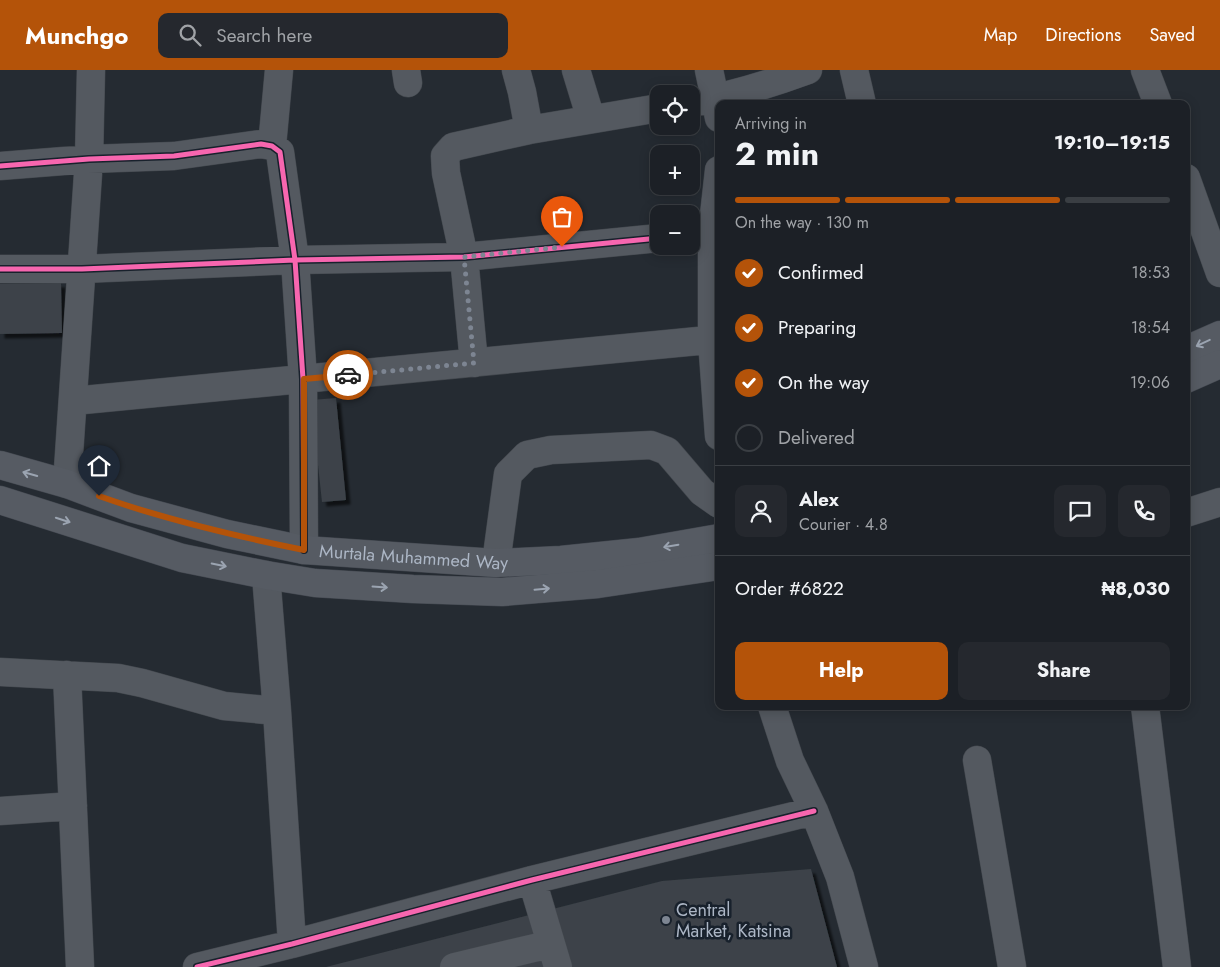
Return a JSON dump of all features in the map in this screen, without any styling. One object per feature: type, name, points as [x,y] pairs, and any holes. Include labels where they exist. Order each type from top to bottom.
[{"type":"main road","points":[[1190,348],[1220,335]]},
{"type":"main road","points":[[1190,377],[1220,364]]},
{"type":"main road","name":"Murtala Muhammed Way","points":[[0,465],[67,484],[140,510],[227,534],[304,550],[496,563],[560,560],[639,552],[715,539]]},
{"type":"main road","name":"Murtala Muhammed Way","points":[[0,500],[182,558],[315,583],[413,590],[502,592],[598,584],[715,567]]},
{"type":"street","points":[[67,484],[89,159],[91,70]]},
{"type":"street","points":[[272,146],[279,70]]},
{"type":"street","points":[[516,70],[529,130]]},
{"type":"street","points":[[576,70],[592,119]]},
{"type":"street","points":[[708,107],[709,70]]},
{"type":"street","points":[[723,100],[776,76],[808,70]]},
{"type":"street","points":[[854,70],[861,100]]},
{"type":"street","points":[[1146,70],[1157,100]]},
{"type":"street","points":[[474,363],[464,257],[446,173],[445,156],[453,147],[529,130],[650,109]]},
{"type":"street","points":[[0,166],[89,159],[174,156],[261,144],[272,146],[280,152],[295,260],[304,379],[304,550]]},
{"type":"street","points":[[1190,190],[1220,273]]},
{"type":"street","points":[[73,401],[715,340],[707,233],[715,191]]},
{"type":"street","points":[[0,268],[82,269],[295,260],[464,257],[650,239]]},
{"type":"street","points":[[496,563],[508,474],[527,455],[551,450],[651,445],[667,452],[702,492],[715,501]]},
{"type":"street","points":[[1190,512],[1220,502]]},
{"type":"street","points":[[266,575],[292,944]]},
{"type":"street","points":[[0,672],[118,678],[224,706],[277,712]]},
{"type":"street","points":[[67,675],[80,967]]},
{"type":"street","points":[[773,710],[790,761],[814,811],[840,877],[864,967]]},
{"type":"street","points":[[1145,710],[1177,967]]},
{"type":"street","points":[[977,760],[1012,967]]},
{"type":"street","points":[[0,811],[73,806]]},
{"type":"street","points":[[197,967],[292,944],[532,880],[814,811]]},
{"type":"street","points":[[454,967],[554,955],[532,880]]},
{"type":"building","points":[[61,283],[62,333],[0,334],[0,284]]},
{"type":"building","points":[[336,398],[346,500],[322,502],[311,400]]},
{"type":"building","name":"Central Market, Katsina","points":[[811,869],[837,967],[326,967],[662,881]]},
{"type":"cycle path","points":[[0,166],[89,159],[174,156],[261,144],[272,146],[280,152],[295,260],[303,379],[304,550]]},
{"type":"cycle path","points":[[0,269],[82,269],[295,260],[464,257],[650,239]]},
{"type":"cycle path","points":[[197,967],[292,944],[532,880],[814,811]]},
{"type":"way so far","points":[[348,375],[474,363],[464,257],[562,247]]},
{"type":"place","name":"Central Market, Katsina","points":[[666,920]]},
{"type":"route","points":[[99,496],[131,508],[227,534],[304,550],[304,379],[348,375]]}]
